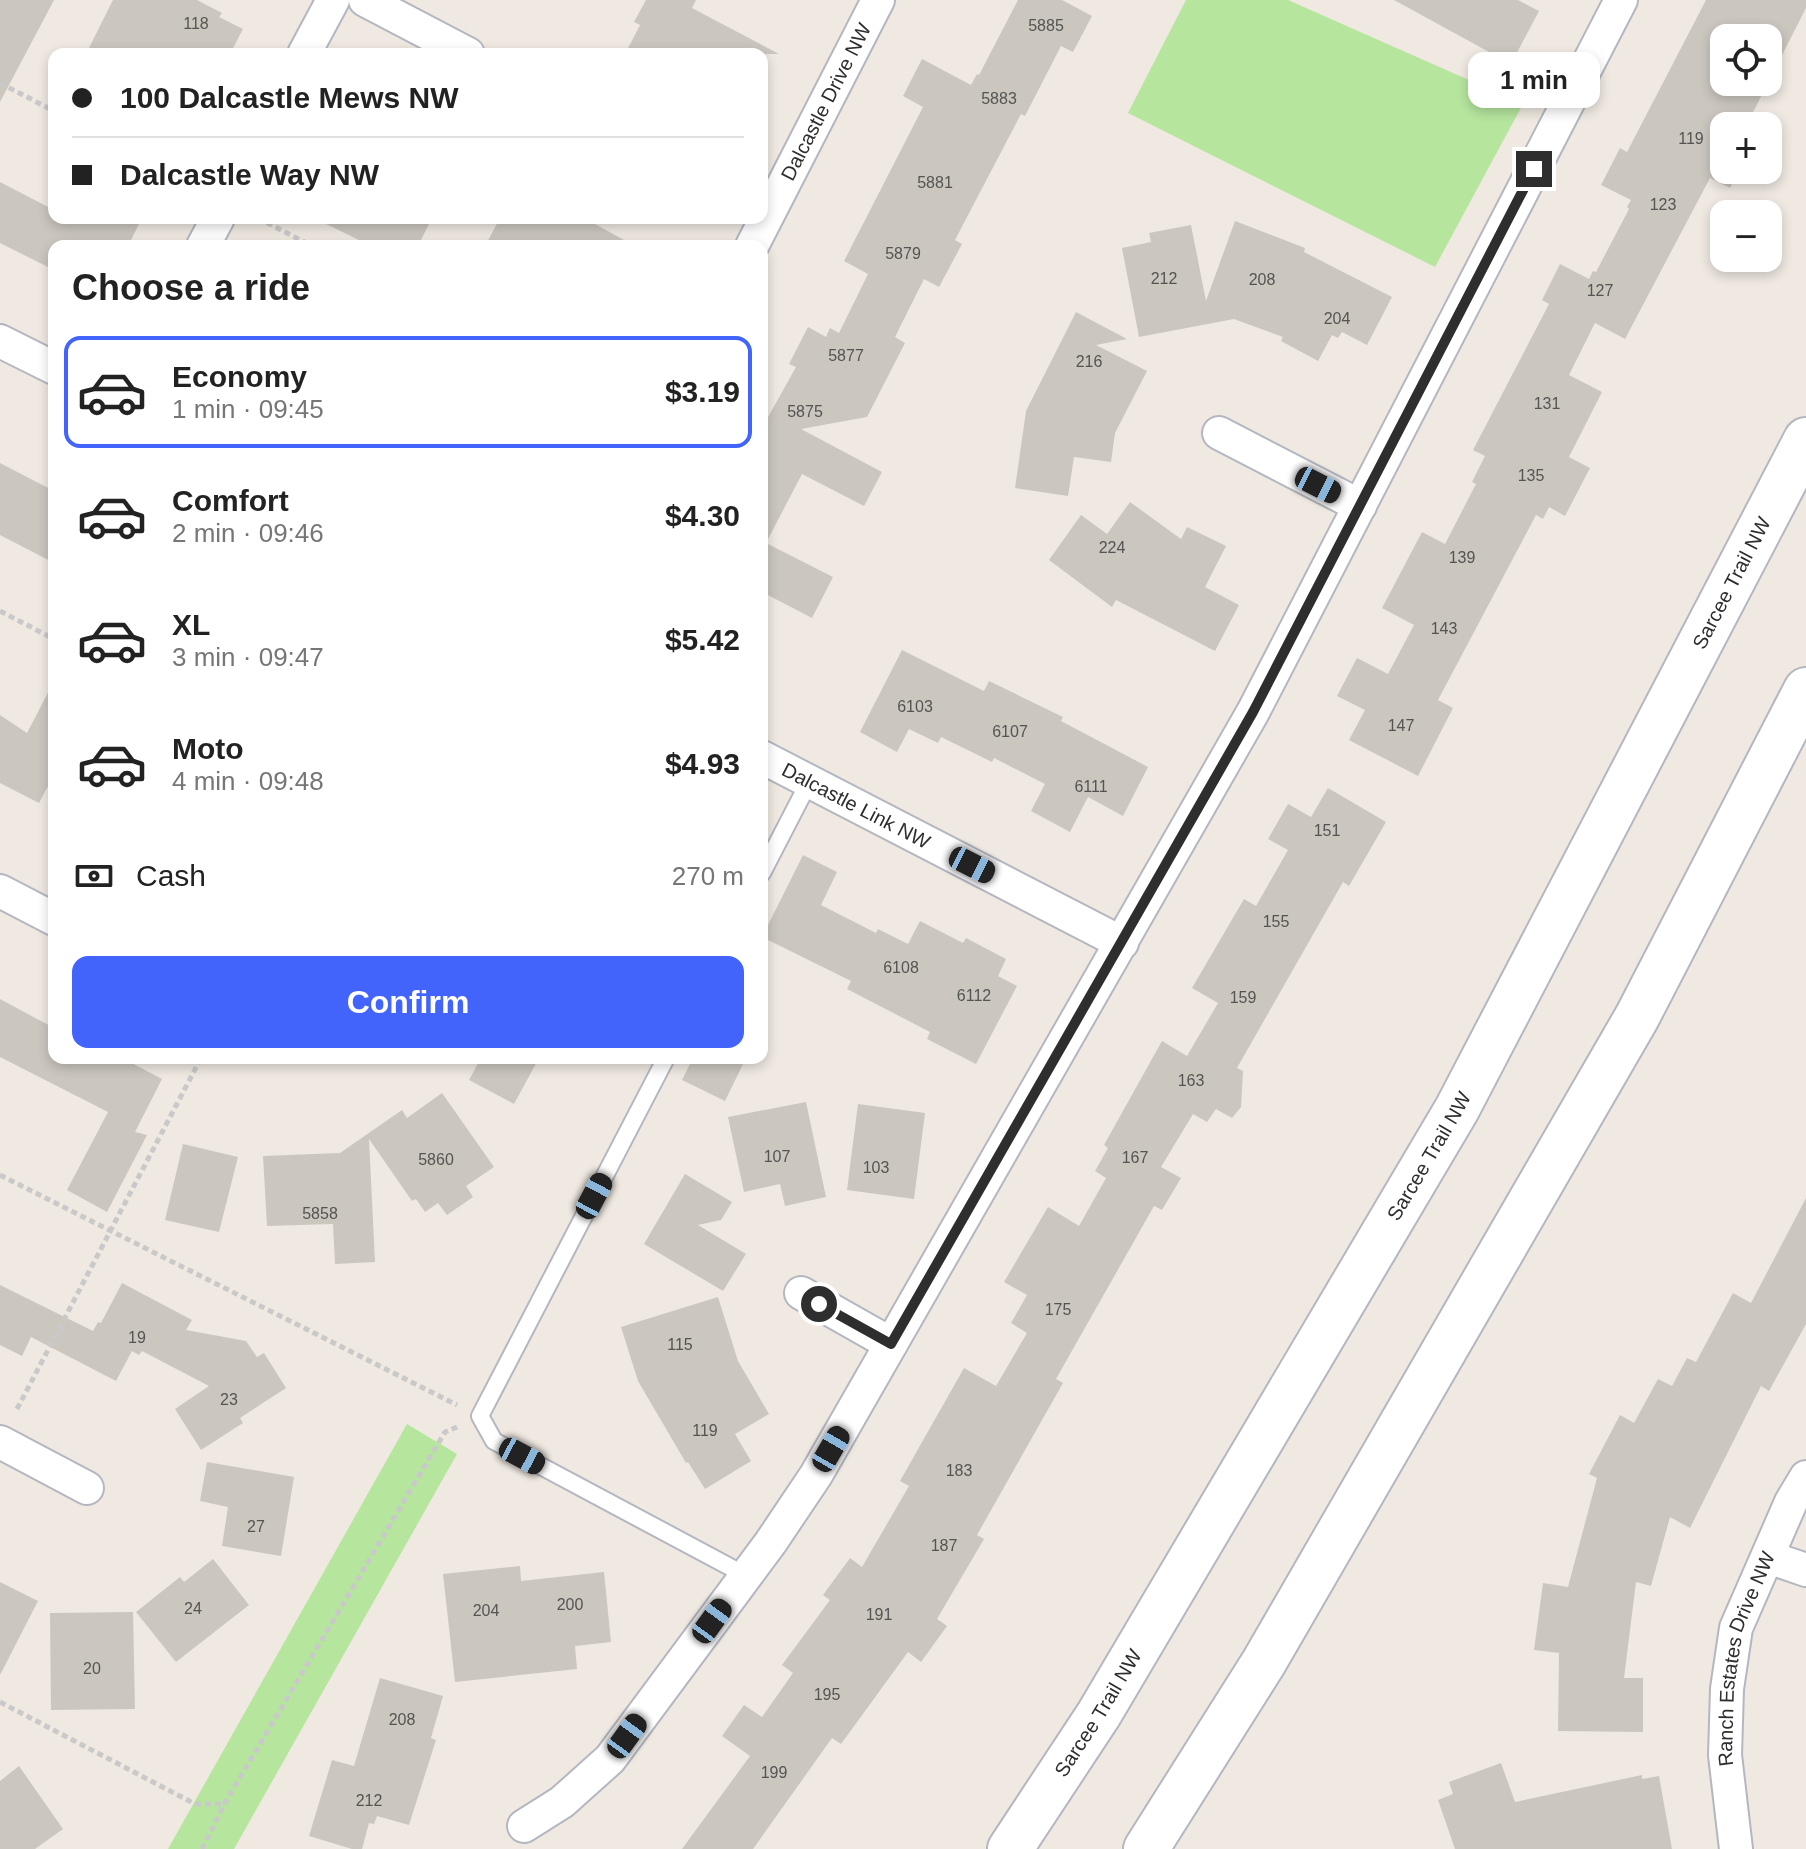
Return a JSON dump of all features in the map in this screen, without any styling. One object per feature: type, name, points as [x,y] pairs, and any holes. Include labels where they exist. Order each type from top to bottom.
[{"type":"main road","name":"Sarcee Trail NW","points":[[1010,1849],[1099,1714],[1457,1109],[1806,440]]},
{"type":"main road","points":[[1146,1849],[1264,1662],[1637,1017],[1806,690]]},
{"type":"street","points":[[307,48],[333,0]]},
{"type":"street","points":[[365,0],[457,48]]},
{"type":"street","name":"Dalcastle Drive NW","points":[[768,205],[878,0]]},
{"type":"street","points":[[524,1826],[562,1802],[610,1759],[816,1475],[1253,712],[1621,0]]},
{"type":"street","points":[[0,341],[48,365]]},
{"type":"street","points":[[1219,433],[1360,506]]},
{"type":"street","name":"Dalcastle Link NW","points":[[768,760],[1122,943]]},
{"type":"street","points":[[0,891],[48,916]]},
{"type":"street","points":[[801,1293],[891,1344]]},
{"type":"street","points":[[0,1442],[87,1488]]},
{"type":"street","name":"Ranch Estates Drive NW","points":[[1736,1849],[1725,1755],[1727,1689],[1736,1628],[1791,1502],[1806,1477]]},
{"type":"street","points":[[1768,1557],[1806,1570]]},
{"type":"lane","points":[[768,861],[809,782]]},
{"type":"lane","points":[[663,1064],[480,1416],[494,1441],[745,1575]]},
{"type":"path","points":[[0,83],[48,108]]},
{"type":"path","points":[[270,224],[300,240]]},
{"type":"path","points":[[0,611],[48,636]]},
{"type":"path","points":[[17,1409],[198,1064]]},
{"type":"path","points":[[0,1175],[480,1416]]},
{"type":"path","points":[[202,1849],[225,1803],[445,1432],[480,1416]]},
{"type":"path","points":[[0,1702],[195,1804],[225,1803]]},
{"type":"green space","points":[[1186,0],[1288,0],[1523,104],[1435,267],[1128,113]]},
{"type":"green space","points":[[407,1424],[457,1454],[234,1849],[168,1849]]},
{"type":"building","points":[[0,0],[54,0],[0,102]]},
{"type":"building","points":[[113,0],[197,0],[222,13],[219,17],[243,29],[233,48],[89,48]]},
{"type":"building","points":[[646,0],[696,0],[692,8],[768,48],[628,48],[640,25],[634,22]]},
{"type":"building","points":[[1018,0],[1062,0],[1092,16],[1073,52],[1061,46],[1025,116],[1021,114],[955,240],[962,244],[939,287],[924,279],[895,337],[905,343],[867,417],[801,429],[882,472],[864,506],[802,474],[768,539],[768,417],[796,367],[789,364],[808,327],[826,337],[830,328],[839,333],[868,274],[844,261],[923,107],[903,96],[922,59],[971,85]]},
{"type":"building","points":[[1394,0],[1518,0],[1539,11],[1511,64]]},
{"type":"building","points":[[1706,0],[1806,0],[1806,8],[1782,55],[1782,24],[1710,24],[1710,96],[1761,96],[1753,112],[1710,112],[1710,178],[1625,339],[1595,323],[1569,375],[1602,392],[1569,457],[1590,468],[1565,516],[1549,507],[1543,519],[1536,515],[1438,700],[1453,708],[1418,776],[1349,740],[1365,710],[1337,696],[1357,658],[1388,674],[1414,625],[1382,608],[1422,532],[1445,544],[1476,484],[1472,482],[1485,456],[1473,450],[1549,304],[1542,300],[1560,264],[1589,279],[1593,271],[1596,272],[1629,209],[1631,200],[1601,185],[1620,148],[1627,152]]},
{"type":"building","points":[[0,182],[48,207],[48,224],[139,224],[131,240],[48,240],[48,267],[0,243]]},
{"type":"building","points":[[1235,221],[1305,248],[1304,252],[1392,297],[1367,345],[1342,332],[1338,338],[1332,335],[1318,361],[1281,341],[1283,337],[1234,319],[1139,337],[1122,248],[1151,242],[1149,233],[1191,225],[1206,301]]},
{"type":"building","points":[[326,224],[429,224],[421,240],[359,240]]},
{"type":"building","points":[[497,224],[595,224],[624,240],[488,240]]},
{"type":"building","points":[[1076,312],[1127,339],[1096,345],[1147,371],[1115,433],[1111,462],[1074,457],[1068,496],[1015,488],[1026,411]]},
{"type":"building","points":[[0,463],[48,488],[48,560],[0,535]]},
{"type":"building","points":[[1130,502],[1181,539],[1187,527],[1226,546],[1205,587],[1239,605],[1215,651],[1116,600],[1112,607],[1049,560],[1081,515],[1107,534]]},
{"type":"building","points":[[768,544],[833,577],[812,618],[768,595]]},
{"type":"building","points":[[902,650],[984,691],[989,681],[1063,717],[1061,721],[1148,767],[1123,816],[1088,797],[1070,832],[1031,811],[1045,784],[994,758],[992,762],[941,737],[938,743],[909,729],[897,752],[860,732]]},
{"type":"building","points":[[48,693],[48,786],[39,803],[0,783],[0,715],[27,733]]},
{"type":"building","points":[[1328,788],[1386,822],[1349,886],[1343,882],[1237,1068],[1243,1071],[1241,1107],[1232,1118],[1216,1109],[1207,1122],[1193,1114],[1161,1167],[1181,1178],[1162,1210],[1154,1206],[1056,1379],[1063,1383],[977,1535],[984,1539],[937,1619],[947,1626],[921,1662],[908,1652],[841,1744],[832,1738],[753,1849],[682,1849],[750,1756],[722,1736],[744,1705],[762,1717],[793,1673],[782,1665],[830,1600],[823,1595],[850,1558],[862,1567],[909,1486],[900,1481],[964,1368],[996,1386],[1027,1333],[1011,1323],[1027,1295],[1004,1282],[1048,1207],[1079,1226],[1106,1178],[1095,1171],[1108,1148],[1104,1145],[1162,1041],[1187,1056],[1218,1003],[1192,988],[1244,899],[1256,906],[1288,850],[1268,839],[1288,804],[1311,817]]},
{"type":"building","points":[[803,855],[837,872],[821,905],[876,933],[878,929],[908,944],[920,921],[963,943],[966,938],[1006,959],[998,976],[1017,986],[976,1064],[927,1039],[930,1032],[847,989],[851,981],[768,940],[768,925]]},
{"type":"building","points":[[0,999],[48,1025],[48,1064],[133,1064],[162,1079],[135,1132],[147,1135],[107,1212],[67,1190],[108,1112],[0,1057]]},
{"type":"building","points":[[478,1064],[536,1064],[514,1104],[469,1080]]},
{"type":"building","points":[[690,1064],[743,1064],[725,1101],[682,1080]]},
{"type":"building","points":[[442,1093],[494,1167],[466,1186],[473,1197],[447,1215],[438,1203],[425,1212],[416,1199],[412,1201],[369,1139],[375,1262],[335,1264],[333,1224],[267,1226],[263,1156],[340,1153],[402,1110],[407,1118]]},
{"type":"building","points":[[806,1102],[826,1197],[785,1206],[780,1184],[744,1192],[728,1117]]},
{"type":"building","points":[[858,1104],[925,1113],[914,1199],[847,1190]]},
{"type":"building","points":[[183,1144],[238,1157],[219,1232],[165,1220]]},
{"type":"building","points":[[685,1174],[732,1202],[721,1220],[698,1225],[746,1254],[723,1291],[644,1244]]},
{"type":"building","points":[[1806,1198],[1806,1324],[1769,1391],[1761,1386],[1690,1528],[1670,1517],[1651,1586],[1636,1582],[1624,1678],[1643,1678],[1643,1732],[1558,1731],[1559,1653],[1534,1650],[1543,1583],[1568,1587],[1597,1478],[1589,1474],[1620,1415],[1634,1423],[1658,1379],[1672,1386],[1687,1358],[1696,1362],[1733,1293],[1751,1303]]},
{"type":"building","points":[[122,1283],[192,1320],[186,1330],[246,1341],[257,1357],[264,1353],[286,1388],[240,1418],[243,1423],[201,1450],[175,1409],[209,1386],[142,1351],[139,1355],[132,1351],[116,1381],[31,1337],[22,1356],[0,1345],[0,1285],[93,1331],[98,1322],[101,1323]]},
{"type":"building","points":[[718,1297],[738,1361],[769,1414],[735,1434],[751,1461],[705,1489],[686,1463],[638,1381],[621,1327]]},
{"type":"building","points":[[207,1462],[294,1477],[281,1556],[222,1546],[228,1507],[200,1501]]},
{"type":"building","points":[[213,1559],[249,1605],[176,1662],[136,1612],[180,1577],[184,1582]]},
{"type":"building","points":[[520,1566],[521,1581],[604,1572],[611,1642],[575,1646],[577,1669],[455,1682],[443,1574]]},
{"type":"building","points":[[0,1582],[38,1601],[0,1675]]},
{"type":"building","points":[[133,1612],[135,1709],[51,1710],[50,1613]]},
{"type":"building","points":[[380,1678],[443,1696],[431,1738],[436,1740],[409,1825],[377,1816],[374,1824],[369,1823],[362,1849],[352,1849],[309,1836],[332,1760],[354,1766]]},
{"type":"building","points":[[1501,1763],[1515,1802],[1642,1775],[1642,1779],[1659,1776],[1672,1849],[1455,1849],[1438,1800],[1453,1794],[1449,1782]]},
{"type":"building","points":[[19,1766],[63,1829],[35,1849],[0,1849],[0,1781]]},
{"type":"route","points":[[819,1304],[891,1344],[1253,712],[1534,169]]}]
